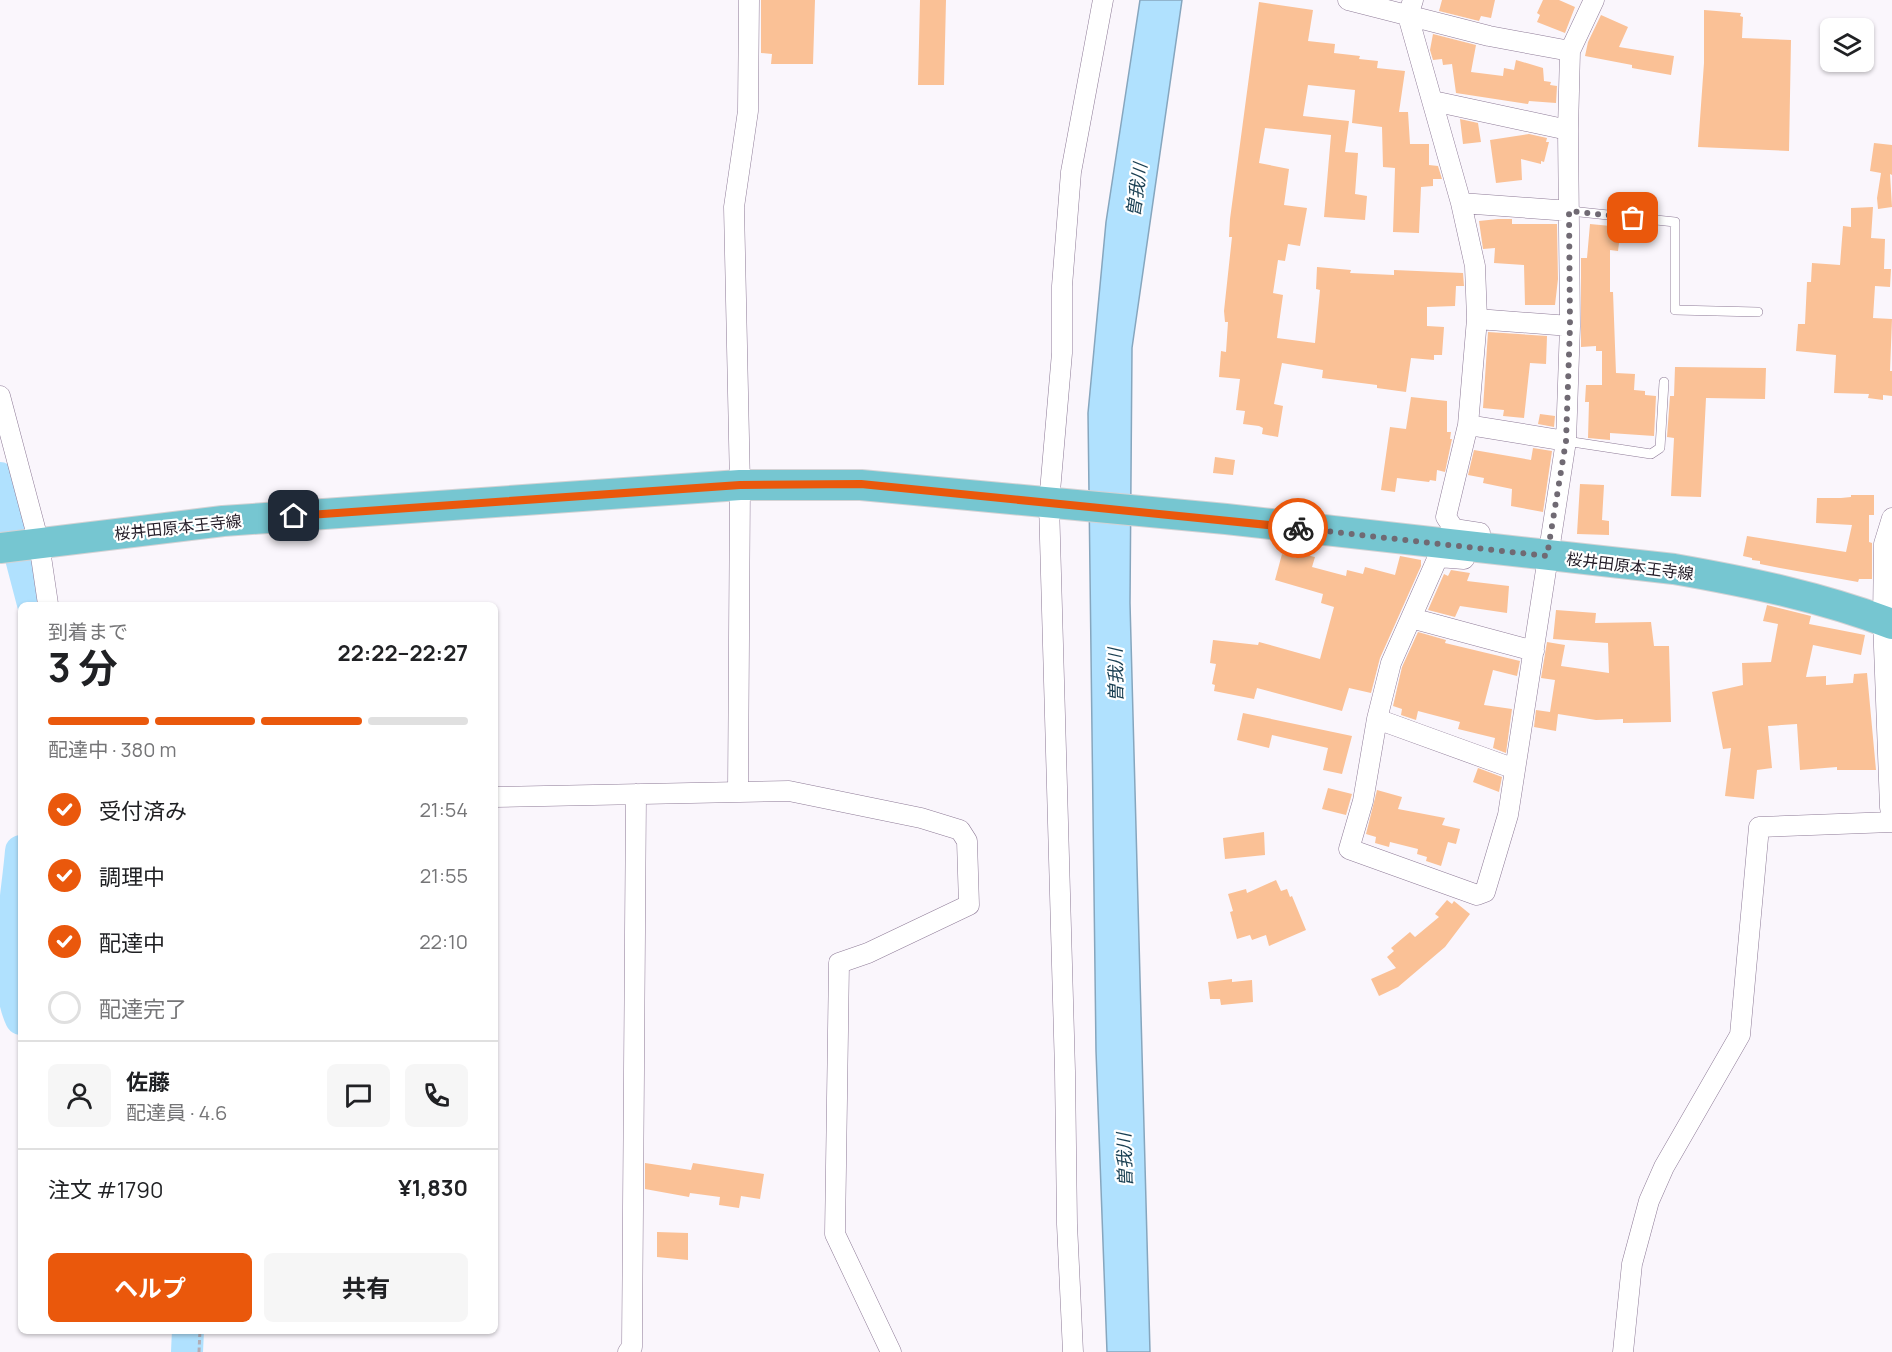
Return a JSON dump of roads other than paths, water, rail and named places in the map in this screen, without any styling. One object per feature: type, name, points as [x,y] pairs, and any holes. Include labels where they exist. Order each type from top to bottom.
[{"type":"main road","name":"桜井田原本王寺線","points":[[0,548],[223,521],[740,485],[861,484],[1548,549],[1747,582],[1887,622]]},
{"type":"street","points":[[738,791],[740,485],[734,207],[748,111],[748,0]]},
{"type":"street","points":[[1073,1352],[1067,1224],[1052,503],[1062,353],[1062,286],[1071,172],[1103,0]]},
{"type":"street","points":[[1348,0],[1411,8],[1489,36],[1570,51]]},
{"type":"street","points":[[1548,549],[1535,566],[1438,557],[1391,663],[1377,719],[1363,801],[1349,849],[1478,895],[1485,892],[1508,815],[1566,441],[1570,326],[1568,130],[1570,51],[1594,0]]},
{"type":"street","points":[[1411,8],[1433,101],[1461,202],[1474,266],[1478,319],[1468,425],[1446,517],[1454,529],[1548,549]]},
{"type":"street","points":[[1433,101],[1568,130]]},
{"type":"street","points":[[1461,202],[1569,211]]},
{"type":"street","points":[[1478,319],[1570,326]]},
{"type":"street","points":[[0,396],[48,602]]},
{"type":"street","points":[[1468,425],[1566,441]]},
{"type":"street","points":[[1623,1352],[1632,1264],[1649,1202],[1664,1167],[1740,1035],[1759,827],[1892,820],[1884,544],[1892,518]]},
{"type":"street","points":[[1411,618],[1534,651]]},
{"type":"street","points":[[1377,719],[1515,769]]},
{"type":"street","points":[[498,797],[789,791],[921,818],[960,830],[967,841],[969,905],[868,953],[839,963],[835,1234],[891,1352]]},
{"type":"street","points":[[628,1352],[632,1347],[636,794]]},
{"type":"lane","points":[[1569,211],[1675,222],[1675,310],[1758,312]]},
{"type":"lane","points":[[1566,441],[1651,454],[1660,448],[1664,382]]},
{"type":"water","name":"曽我川","points":[[1140,0],[1182,0],[1132,348],[1130,603],[1150,1352],[1107,1352],[1096,1051],[1088,413],[1106,222]]},
{"type":"waterway","points":[[0,478],[32,602]]},
{"type":"waterway","points":[[18,878],[11,959],[12,981],[18,1010]]},
{"type":"waterway","points":[[187,1352],[188,1334]]}]
